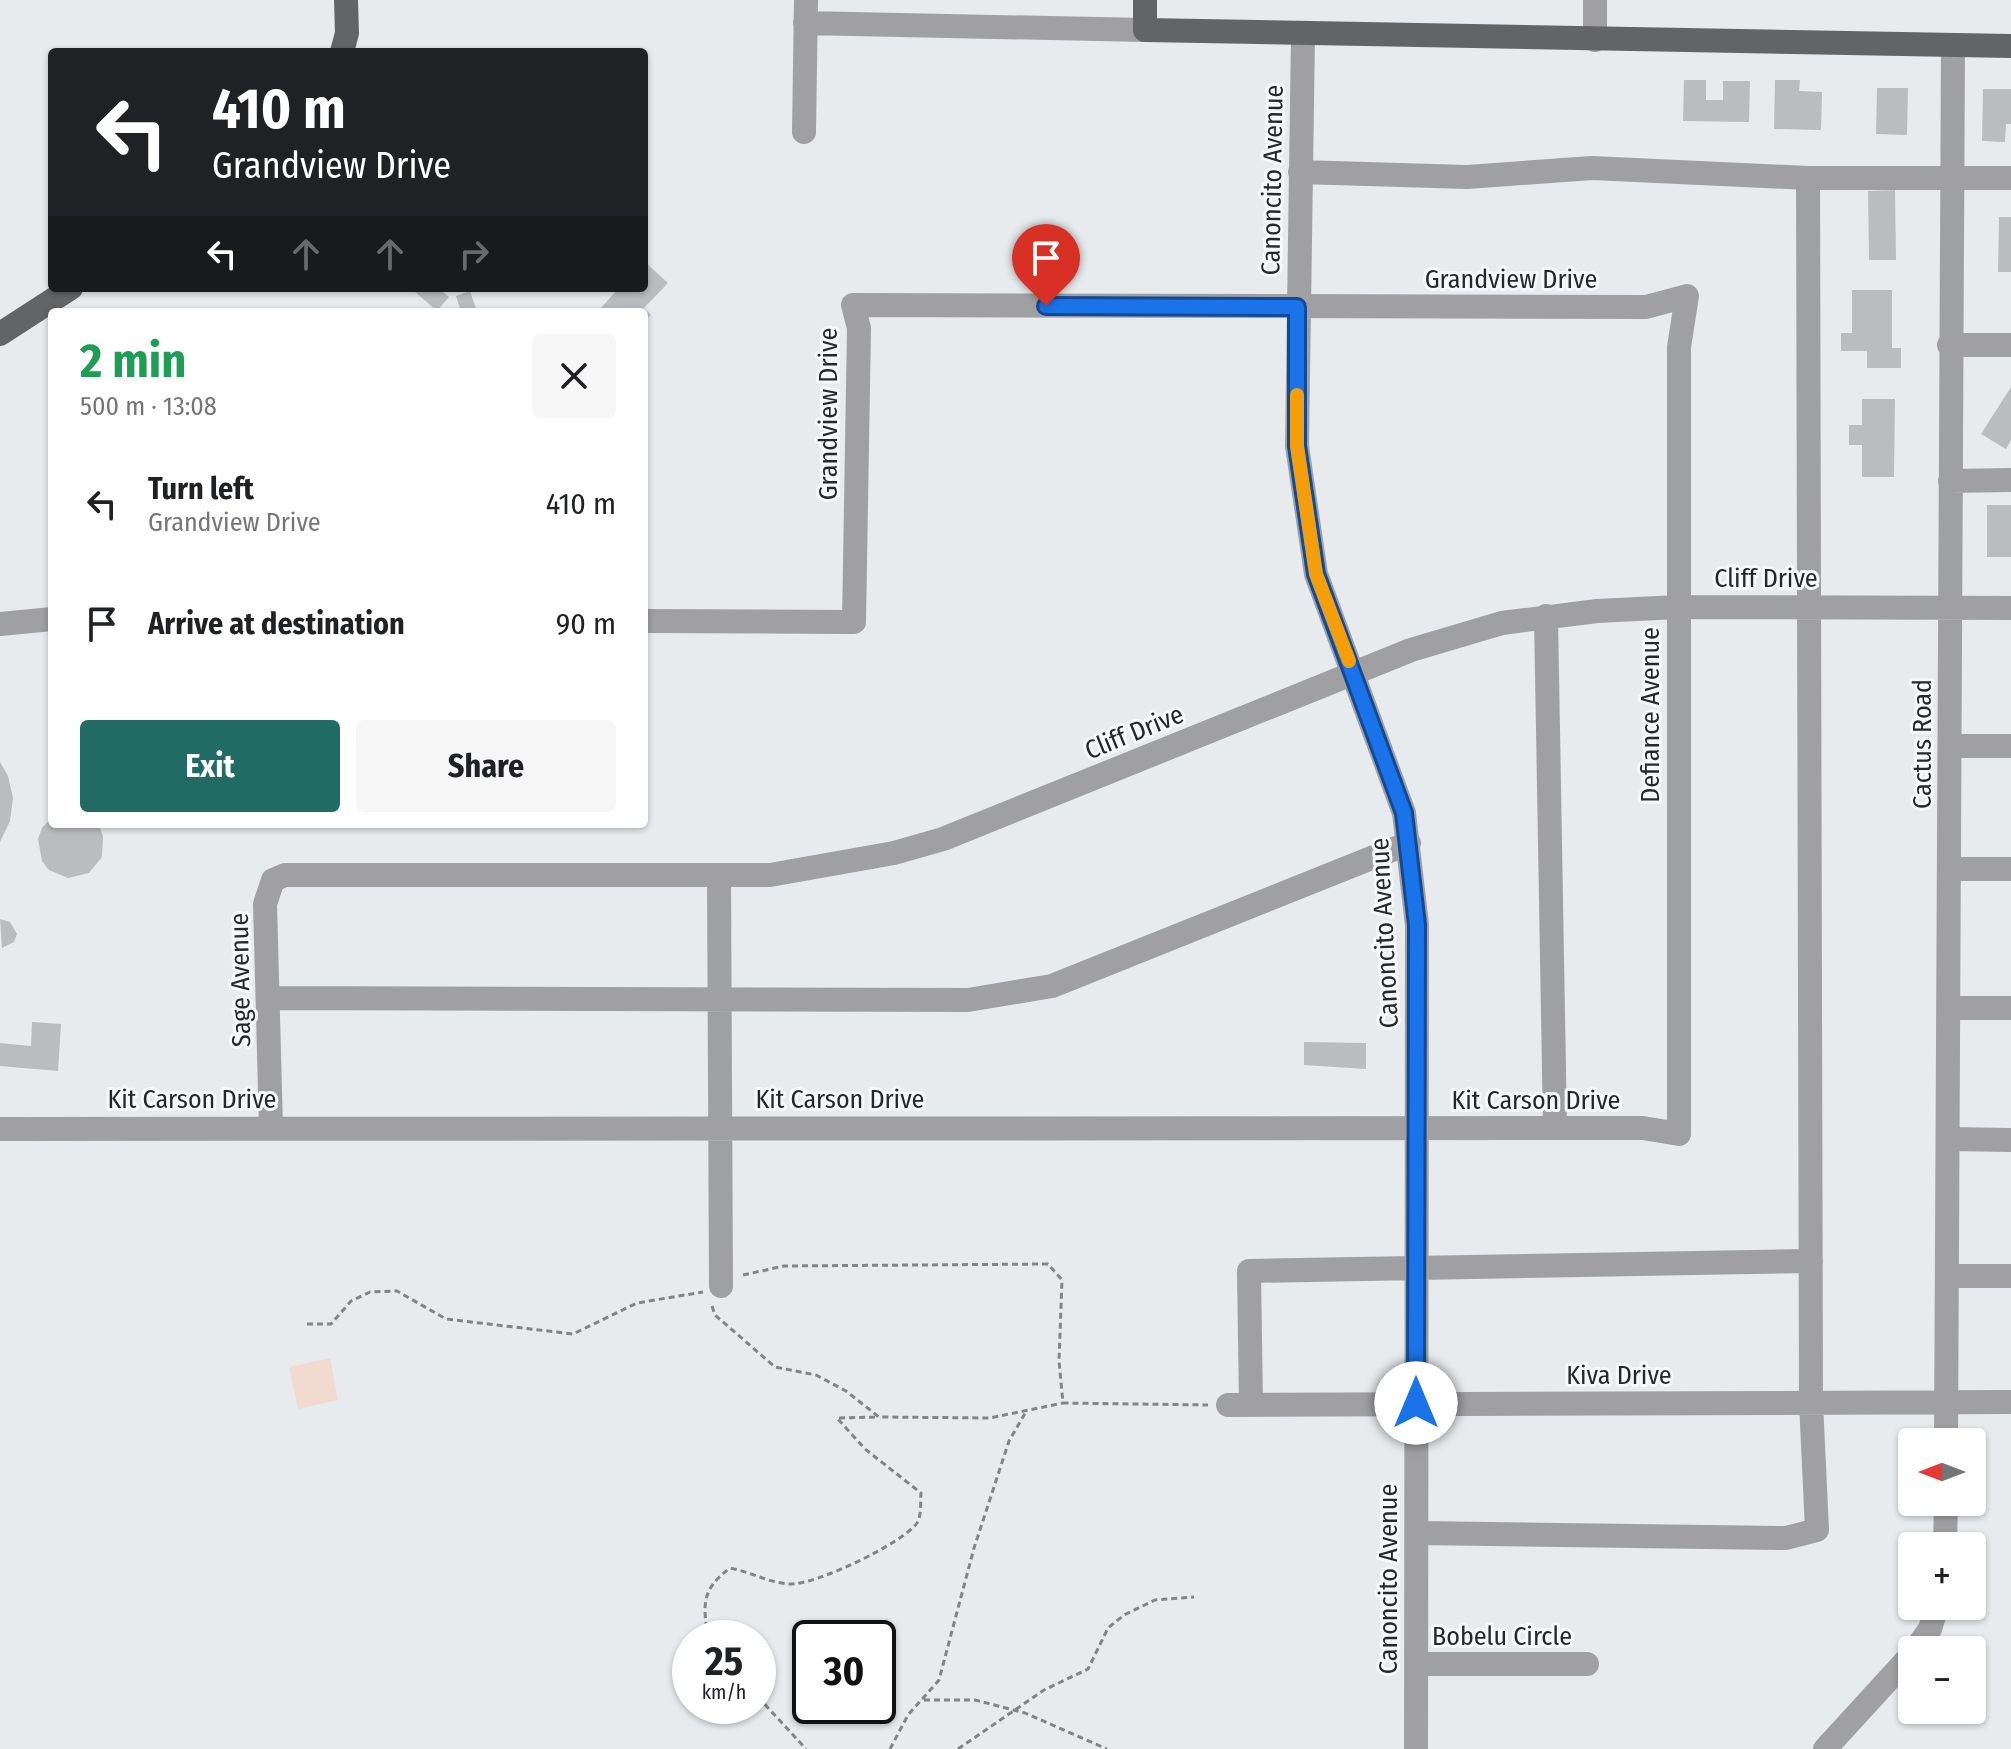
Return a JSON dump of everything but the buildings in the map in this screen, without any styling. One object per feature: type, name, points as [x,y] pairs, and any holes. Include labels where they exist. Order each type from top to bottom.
[{"type":"main road","points":[[343,48],[347,33],[346,0]]},
{"type":"main road","points":[[1145,0],[1145,30],[2011,46]]},
{"type":"main road","points":[[0,334],[65,292]]},
{"type":"street","points":[[1595,0],[1595,40]]},
{"type":"street","points":[[804,132],[805,11],[1145,30]]},
{"type":"street","name":"Canoncito Avenue","points":[[1303,35],[1297,446],[1314,560],[1404,813],[1417,925],[1416,1749]]},
{"type":"street","name":"Cactus Road","points":[[1946,1428],[1949,345],[1953,45]]},
{"type":"street","points":[[1300,172],[1467,177],[1592,168],[1808,178],[2011,178]]},
{"type":"street","points":[[1417,1533],[1786,1538],[1817,1530],[1811,1402],[1808,178]]},
{"type":"street","name":"Grandview Drive","points":[[648,621],[854,622],[859,328],[853,305],[1646,307],[1687,296]]},
{"type":"street","name":"Defiance Avenue","points":[[1679,1134],[1679,347],[1687,296]]},
{"type":"street","points":[[1949,345],[2011,345]]},
{"type":"street","points":[[1950,481],[2011,480]]},
{"type":"street","name":"Cliff Drive","points":[[273,880],[304,873],[770,875],[828,866],[943,839],[1455,635],[1546,616],[1678,607],[2011,608]]},
{"type":"street","points":[[1546,616],[1555,1128]]},
{"type":"street","points":[[0,624],[48,619]]},
{"type":"street","points":[[1950,746],[2011,746]]},
{"type":"street","points":[[268,998],[968,1000],[1052,986],[1409,843]]},
{"type":"street","points":[[1949,869],[2011,869]]},
{"type":"street","points":[[714,1288],[721,1127],[719,875]]},
{"type":"street","name":"Sage Avenue","points":[[271,1127],[265,904],[273,880]]},
{"type":"street","points":[[1949,1008],[2011,1008]]},
{"type":"street","name":"Kit Carson Drive","points":[[0,1129],[1643,1128],[1679,1134]]},
{"type":"street","points":[[1948,1139],[2011,1140]]},
{"type":"street","points":[[1239,1405],[1249,1271],[1811,1261]]},
{"type":"street","points":[[1949,1276],[2011,1276]]},
{"type":"street","name":"Kiva Drive","points":[[1239,1405],[2011,1402]]},
{"type":"street","name":"Bobelu Circle","points":[[1417,1664],[1587,1664]]},
{"type":"street","points":[[1825,1749],[1898,1669]]},
{"type":"path","points":[[307,1324],[331,1324],[351,1301],[370,1292],[397,1291],[446,1319],[573,1334],[637,1303],[714,1288],[736,1276],[784,1266],[1048,1264],[1062,1280],[1059,1361],[1063,1403]]},
{"type":"path","points":[[714,1288],[715,1315],[775,1367],[816,1375],[846,1391],[879,1417]]},
{"type":"path","points":[[706,1620],[704,1608],[711,1583],[730,1568],[792,1584],[815,1579],[851,1566],[879,1547],[906,1536],[920,1519],[921,1493],[865,1449],[837,1418],[990,1418],[1063,1403],[1239,1405]]},
{"type":"path","points":[[890,1749],[908,1715],[939,1680],[974,1548],[1009,1441],[1027,1410]]},
{"type":"path","points":[[958,1749],[1044,1690],[1088,1669],[1108,1628],[1124,1615],[1155,1600],[1194,1597]]},
{"type":"path","points":[[924,1700],[975,1700],[1072,1731],[1107,1749]]},
{"type":"path","points":[[776,1716],[806,1749]]},
{"type":"shaded area","points":[[330,1358],[338,1400],[298,1409],[289,1367]]},
{"type":"slow traffic","points":[[1297,395],[1297,446],[1316,574],[1349,661]]},
{"type":"route","points":[[1046,306],[1297,307],[1297,446],[1316,574],[1404,813],[1409,843],[1417,925],[1419,1128],[1415,1267],[1416,1403]]}]
